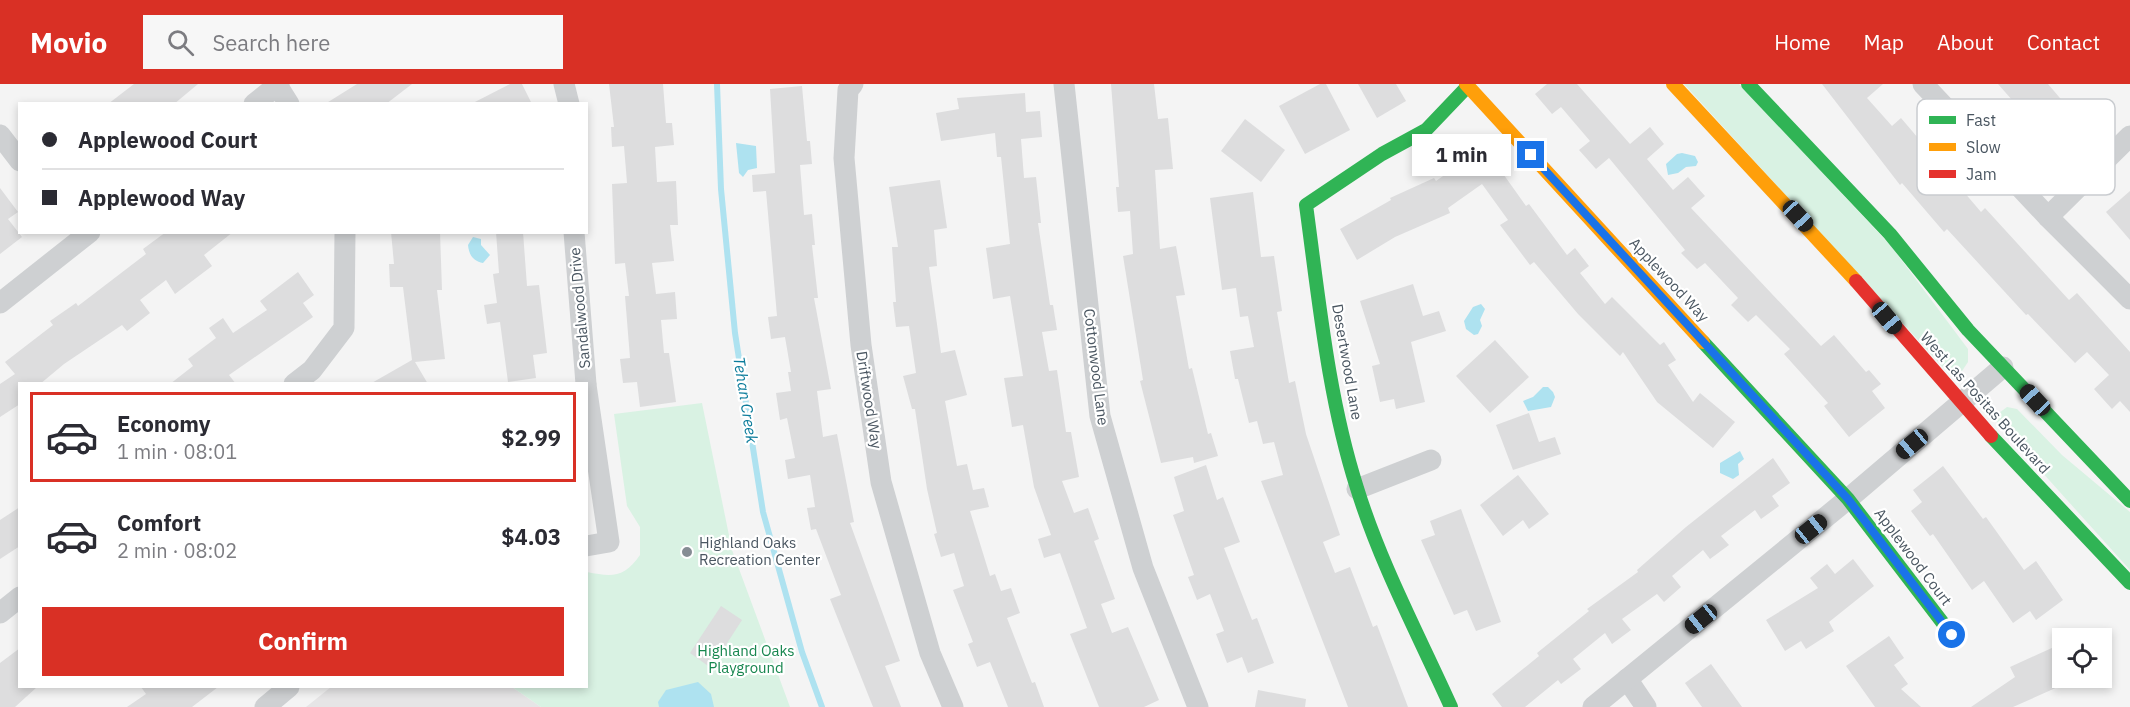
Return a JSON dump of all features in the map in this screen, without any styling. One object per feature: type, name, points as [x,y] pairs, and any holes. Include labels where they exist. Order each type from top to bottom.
[{"type":"street","points":[[564,84],[568,102]]},
{"type":"street","name":"Driftwood Way","points":[[853,84],[848,90],[844,158],[861,345],[882,482],[930,653],[953,707]]},
{"type":"street","name":"Cottonwood Lane","points":[[1064,84],[1100,416],[1143,568],[1198,707]]},
{"type":"street","name":"West Las Positas Boulevard","points":[[1673,84],[1829,249],[1959,403],[2130,583]]},
{"type":"street","points":[[1748,84],[1890,234],[1968,330],[2130,501]]},
{"type":"street","points":[[1923,84],[1937,99]]},
{"type":"street","points":[[257,102],[278,85],[288,102]]},
{"type":"street","name":"Desertwood Lane","points":[[1451,707],[1393,579],[1357,489],[1332,389],[1306,205],[1382,154],[1426,130],[1467,85]]},
{"type":"street","name":"Applewood Way","points":[[1467,85],[1848,499]]},
{"type":"street","points":[[0,135],[18,158]]},
{"type":"street","points":[[2115,151],[2130,136]]},
{"type":"street","points":[[2027,195],[2130,299]]},
{"type":"street","points":[[2048,217],[2070,195]]},
{"type":"street","points":[[297,382],[312,370],[344,328],[345,234]]},
{"type":"street","name":"Sandalwood Drive","points":[[574,234],[586,382]]},
{"type":"street","points":[[0,303],[80,236]]},
{"type":"street","points":[[1593,707],[1848,499],[2003,367]]},
{"type":"street","name":"Sandalwood Drive","points":[[588,398],[609,542],[588,546]]},
{"type":"street","points":[[1357,489],[1431,460]]},
{"type":"street","name":"Applewood Court","points":[[1848,499],[1952,635]]},
{"type":"street","points":[[0,613],[18,599]]},
{"type":"street","points":[[1627,679],[1646,707]]},
{"type":"street","points":[[265,707],[288,688]]},
{"type":"shaded area","points":[[330,688],[513,688],[541,707],[306,707]]},
{"type":"green space","points":[[1684,84],[1739,84],[1891,246],[1968,349],[1968,362],[1962,371],[1950,375]]},
{"type":"green space","name":"Highland Oaks Recreation Center","points":[[702,403],[732,550],[790,707],[541,707],[513,688],[588,688],[588,572],[604,575],[617,574],[628,568],[640,555],[640,527],[627,506],[614,414]]},
{"type":"green space","points":[[2007,407],[2017,409],[2062,455],[2130,512],[2130,570],[1996,421],[1999,413]]},
{"type":"water","points":[[736,143],[756,146],[757,168],[748,170],[743,177],[739,173]]},
{"type":"water","points":[[1677,154],[1695,156],[1698,162],[1696,166],[1686,167],[1678,173],[1668,175],[1666,164]]},
{"type":"water","points":[[473,237],[481,239],[481,245],[490,255],[483,263],[474,259],[469,252],[468,245]]},
{"type":"water","points":[[1481,304],[1485,309],[1480,320],[1482,326],[1478,334],[1474,335],[1466,329],[1464,321],[1473,307]]},
{"type":"water","points":[[1543,387],[1548,387],[1555,397],[1551,407],[1528,411],[1523,401],[1533,397]]},
{"type":"water","points":[[1740,451],[1744,459],[1738,464],[1739,475],[1733,479],[1720,473],[1720,463]]},
{"type":"water","points":[[698,682],[711,694],[714,707],[659,707],[658,702],[666,690]]},
{"type":"building","points":[[134,84],[198,84],[176,102],[111,102]]},
{"type":"building","points":[[357,84],[412,84],[389,102],[328,102]]},
{"type":"building","points":[[510,84],[522,84],[531,102],[475,102]]},
{"type":"building","points":[[609,84],[663,84],[666,123],[672,123],[674,145],[655,147],[657,182],[676,181],[678,225],[670,225],[674,261],[652,263],[656,294],[675,292],[677,319],[661,320],[664,353],[669,353],[676,402],[640,407],[637,382],[623,383],[620,359],[630,358],[625,296],[629,296],[625,263],[615,264],[612,184],[627,183],[624,146],[612,147],[611,127],[614,127]]},
{"type":"building","points":[[1111,84],[1154,84],[1158,119],[1168,118],[1173,169],[1155,170],[1160,249],[1176,246],[1185,295],[1176,296],[1189,369],[1192,368],[1208,434],[1211,433],[1218,456],[1194,463],[1193,457],[1161,463],[1140,381],[1143,380],[1123,256],[1133,254],[1130,211],[1118,212],[1116,187],[1119,187]]},
{"type":"building","points":[[1320,84],[1326,84],[1350,130],[1305,154],[1279,106]]},
{"type":"building","points":[[1358,84],[1396,84],[1406,101],[1377,118]]},
{"type":"building","points":[[1547,84],[1577,84],[1630,144],[1650,127],[1664,144],[1647,159],[1673,190],[1688,177],[1705,196],[1691,208],[1821,346],[1834,335],[1866,372],[1869,370],[1881,384],[1872,391],[1885,408],[1849,437],[1824,406],[1828,403],[1784,354],[1790,349],[1756,315],[1748,322],[1731,305],[1738,298],[1705,263],[1697,269],[1681,253],[1685,250],[1609,158],[1596,169],[1579,150],[1590,141],[1561,107],[1552,114],[1535,94]]},
{"type":"building","points":[[1822,84],[1883,84],[1867,98],[1892,126],[1901,118],[1917,137],[1917,195],[1967,195],[1981,212],[1985,208],[2069,300],[2077,293],[2130,352],[2130,412],[2120,401],[2112,409],[2094,389],[2109,375],[2087,352],[2075,363],[2028,314],[2026,315],[1947,229],[1944,232],[1902,183],[1900,185]]},
{"type":"building","points":[[1998,84],[2048,84],[2061,99],[2011,99]]},
{"type":"building","points":[[802,86],[807,141],[810,141],[812,164],[800,165],[804,215],[812,214],[815,245],[812,245],[818,298],[814,298],[831,389],[817,391],[823,437],[837,434],[854,522],[850,523],[900,661],[885,666],[901,707],[873,707],[830,599],[841,595],[816,529],[811,530],[807,508],[815,507],[810,475],[788,479],[785,460],[795,458],[787,418],[780,420],[776,393],[791,391],[788,372],[791,372],[785,337],[771,339],[768,317],[777,316],[766,191],[753,192],[752,175],[775,173],[770,89]]},
{"type":"building","points":[[1025,93],[1026,112],[1040,111],[1042,137],[1021,139],[1024,178],[1036,177],[1041,223],[1038,223],[1050,305],[1053,305],[1057,330],[1042,332],[1049,371],[1057,370],[1066,432],[1071,432],[1079,477],[1062,481],[1074,513],[1088,508],[1099,539],[1094,541],[1115,599],[1101,604],[1112,633],[1128,627],[1159,700],[1144,707],[1099,707],[1070,634],[1087,628],[1060,553],[1044,558],[1038,539],[1051,535],[1034,487],[1023,425],[1012,427],[1004,378],[1023,376],[1010,296],[993,299],[986,248],[1010,244],[1001,157],[997,157],[995,133],[941,141],[936,113],[959,109],[957,98]]},
{"type":"building","points":[[1245,119],[1285,150],[1261,182],[1221,151]]},
{"type":"building","points":[[1484,147],[1526,206],[1529,204],[1567,255],[1575,248],[1589,266],[1580,273],[1605,304],[1612,297],[1660,345],[1664,342],[1676,360],[1668,365],[1693,402],[1700,393],[1735,422],[1713,448],[1657,402],[1623,352],[1620,356],[1578,314],[1534,262],[1530,265],[1500,225],[1508,220],[1482,184],[1448,208],[1450,213],[1395,237],[1357,260],[1340,229],[1391,200],[1390,198],[1434,178],[1436,181]]},
{"type":"building","points":[[940,180],[947,228],[934,230],[937,266],[929,267],[941,353],[955,350],[967,395],[945,401],[957,466],[967,464],[973,490],[984,488],[989,507],[970,511],[990,576],[995,574],[1001,591],[1011,588],[1020,613],[1007,618],[1032,683],[1035,682],[1044,707],[1008,707],[990,662],[977,667],[968,644],[973,642],[953,590],[964,586],[954,553],[941,557],[934,534],[937,533],[927,489],[915,409],[912,409],[903,376],[916,373],[909,326],[896,327],[892,247],[898,247],[889,187]]},
{"type":"building","points":[[0,188],[18,212],[8,219],[22,237],[0,254]]},
{"type":"building","points":[[2130,191],[2130,240],[2106,212]]},
{"type":"building","points":[[1253,192],[1261,257],[1274,256],[1282,311],[1277,312],[1289,383],[1295,381],[1306,434],[1340,535],[1323,542],[1335,573],[1350,567],[1373,627],[1377,625],[1408,707],[1348,707],[1261,481],[1283,475],[1274,442],[1263,444],[1257,421],[1249,423],[1238,379],[1235,379],[1230,351],[1254,347],[1248,316],[1240,317],[1236,288],[1222,290],[1210,198]]},
{"type":"building","points":[[163,234],[230,234],[204,255],[212,266],[175,294],[166,280],[140,300],[150,313],[127,331],[122,325],[64,364],[42,382],[18,382],[18,405],[0,417],[0,384],[15,374],[5,362],[53,325],[50,321],[76,303],[78,306],[146,254],[143,249]]},
{"type":"building","points":[[391,234],[440,234],[442,290],[437,290],[445,359],[415,362],[427,382],[374,382],[412,360],[403,287],[390,287],[389,264],[394,264]]},
{"type":"building","points":[[496,234],[523,234],[527,286],[539,285],[547,353],[533,355],[536,378],[508,382],[500,322],[487,324],[484,305],[497,303],[493,274],[499,273]]},
{"type":"building","points":[[298,272],[314,295],[303,303],[313,317],[229,375],[234,382],[173,382],[193,366],[188,359],[216,338],[209,328],[223,318],[233,333],[267,310],[260,301]]},
{"type":"building","points":[[1413,284],[1423,316],[1439,311],[1446,331],[1411,342],[1425,402],[1396,409],[1394,399],[1380,402],[1372,366],[1380,364],[1360,301]]},
{"type":"building","points":[[1495,340],[1529,377],[1490,413],[1456,376]]},
{"type":"building","points":[[1529,413],[1539,442],[1555,437],[1561,454],[1513,470],[1496,425]]},
{"type":"building","points":[[1773,458],[1790,483],[1772,496],[1779,506],[1761,519],[1755,510],[1721,536],[1729,545],[1710,559],[1703,550],[1672,576],[1681,587],[1664,602],[1657,594],[1622,619],[1631,630],[1612,644],[1605,633],[1573,659],[1581,669],[1561,684],[1558,680],[1525,707],[1502,707],[1492,694],[1539,656],[1537,653],[1589,611],[1587,609],[1638,572],[1637,570],[1686,527]]},
{"type":"building","points":[[1206,465],[1217,500],[1223,497],[1240,542],[1224,548],[1252,620],[1257,618],[1274,663],[1248,673],[1242,657],[1227,663],[1216,634],[1224,631],[1210,594],[1197,600],[1188,577],[1194,575],[1173,515],[1184,511],[1174,477]]},
{"type":"building","points":[[1943,466],[1983,519],[1986,517],[2024,570],[2036,561],[2063,600],[2036,620],[2030,611],[2013,623],[1984,581],[1972,590],[1933,534],[1930,536],[1911,511],[1922,502],[1913,490]]},
{"type":"building","points":[[1518,475],[1549,514],[1529,529],[1523,520],[1503,536],[1480,505]]},
{"type":"building","points":[[18,508],[18,547],[0,559],[0,520]]},
{"type":"building","points":[[1461,509],[1501,622],[1476,631],[1467,610],[1454,615],[1421,540],[1435,535],[1430,521]]},
{"type":"building","points":[[1853,559],[1874,586],[1829,622],[1834,631],[1806,649],[1801,641],[1785,651],[1766,620],[1818,588],[1810,578],[1827,564],[1835,574]]},
{"type":"building","points":[[721,606],[742,620],[711,668],[690,653]]},
{"type":"building","points":[[1889,636],[1904,658],[1894,665],[1908,684],[1901,689],[1921,707],[1875,707],[1846,666]]},
{"type":"building","points":[[2052,648],[2052,688],[2056,688],[2013,707],[1971,707],[2015,677],[2010,667]]},
{"type":"building","points":[[18,650],[18,688],[36,688],[15,707],[0,707],[0,663]]},
{"type":"building","points":[[1711,664],[1742,707],[1702,707],[1685,683]]},
{"type":"building","points":[[142,688],[217,688],[192,707],[127,707],[146,694]]},
{"type":"building","points":[[1258,690],[1306,699],[1305,707],[1255,707]]},
{"type":"waterway","name":"Tehan Creek","points":[[717,84],[721,189],[735,333],[763,512],[802,652],[822,707]]},
{"type":"traffic: fast","points":[[1748,84],[1890,234],[1968,330],[2130,501]]},
{"type":"traffic: fast","points":[[1451,707],[1377,544],[1347,454],[1326,348],[1306,205],[1382,154],[1426,130],[1468,86]]},
{"type":"traffic: fast","points":[[1703,342],[1848,499],[1952,635]]},
{"type":"traffic: fast","points":[[1991,436],[2130,583]]},
{"type":"traffic: slow","points":[[1466,84],[1703,342]]},
{"type":"traffic: slow","points":[[1673,84],[1856,281]]},
{"type":"traffic: jam","points":[[1856,281],[1991,436]]},
{"type":"place","name":"Highland Oaks Recreation Center","points":[[687,552]]},
{"type":"route","points":[[1531,155],[1848,499],[1952,635]]},
{"type":"park label","name":"Highland Oaks Playground","points":[[746,660]]}]
